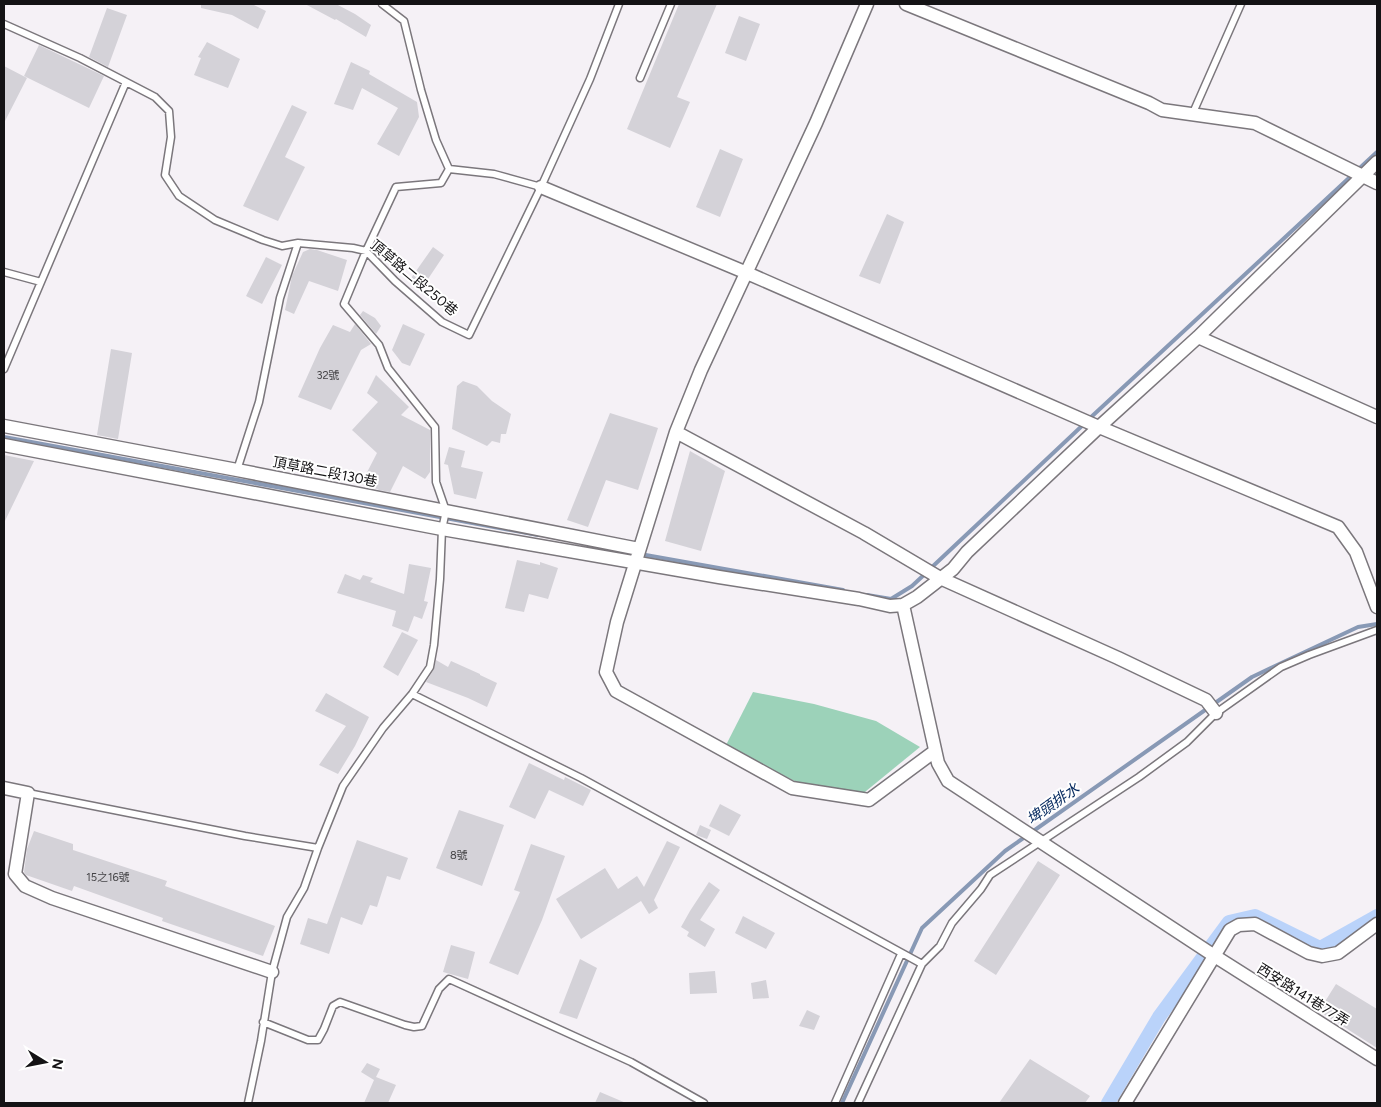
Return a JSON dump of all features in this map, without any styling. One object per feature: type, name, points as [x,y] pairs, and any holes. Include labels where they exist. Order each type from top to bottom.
[{"type":"street","points":[[867,4],[816,123],[702,370],[676,432],[617,622],[606,672],[616,691],[792,788],[869,800],[936,750]]},
{"type":"street","points":[[906,4],[1150,103],[1162,110],[1255,124],[1377,183]]},
{"type":"street","points":[[4,445],[442,529],[638,555],[719,577],[859,599],[890,606],[903,605],[917,597],[953,569],[967,552],[1099,427],[1198,337],[1377,162]]},
{"type":"street","points":[[541,187],[747,273],[1099,427],[1338,527],[1356,552],[1377,607]]},
{"type":"street","points":[[1198,337],[1377,417]]},
{"type":"street","name":"頂草路二段130巷","points":[[4,426],[446,511],[638,555]]},
{"type":"street","points":[[676,432],[864,533],[940,578],[1206,700],[1216,713]]},
{"type":"street","name":"西安路141巷77弄","points":[[903,605],[938,763],[948,781],[1213,956],[1377,1060]]},
{"type":"street","points":[[4,788],[28,793],[15,874],[26,886],[52,898],[272,972]]},
{"type":"street","points":[[1125,1103],[1230,930],[1239,925],[1255,924],[1309,953],[1322,956],[1338,953],[1377,924]]},
{"type":"lane","points":[[382,4],[404,21],[421,90],[436,140],[449,168]]},
{"type":"lane","name":"頂草路二段250巷","points":[[4,24],[80,58],[155,97],[169,111],[171,137],[165,175],[179,196],[215,220],[282,246],[298,243],[366,251],[395,281],[442,322],[468,334],[541,187],[590,79],[619,4]]},
{"type":"lane","points":[[640,78],[671,4]]},
{"type":"lane","points":[[1192,115],[1241,4]]},
{"type":"lane","points":[[4,369],[126,82]]},
{"type":"lane","points":[[449,168],[494,174],[541,187]]},
{"type":"lane","points":[[248,1103],[261,1041],[272,972],[287,917],[304,888],[343,786],[383,728],[412,694],[430,667],[440,579],[442,529],[446,511],[436,482],[435,427],[388,368],[380,345],[344,304],[396,187],[441,183],[449,168]]},
{"type":"lane","points":[[237,470],[259,402],[280,298],[298,243]]},
{"type":"lane","points":[[4,272],[41,282]]},
{"type":"lane","points":[[858,1103],[922,964],[940,946],[952,923],[981,889],[990,875],[1139,777],[1187,742],[1216,713],[1281,667],[1377,630]]},
{"type":"lane","points":[[412,694],[589,783],[922,964]]},
{"type":"lane","points":[[28,793],[245,836],[318,848]]},
{"type":"lane","points":[[835,1103],[901,954]]},
{"type":"lane","points":[[263,1022],[308,1040],[318,1040],[332,1006],[340,1002],[405,1025],[422,1026],[439,989],[449,979],[631,1062],[704,1103]]},
{"type":"green space","points":[[753,692],[814,704],[876,721],[920,747],[860,796],[809,788],[725,747]]},
{"type":"building","points":[[201,4],[252,4],[266,11],[258,29],[232,15],[201,8]]},
{"type":"building","points":[[305,4],[336,4],[355,14],[371,25],[366,37],[336,19]]},
{"type":"building","points":[[679,4],[717,4],[677,97],[690,102],[670,148],[627,129]]},
{"type":"building","points":[[107,8],[127,15],[108,67],[89,57]]},
{"type":"building","points":[[739,16],[760,24],[746,61],[725,53]]},
{"type":"building","points":[[207,42],[240,59],[228,88],[194,75],[201,58],[198,57]]},
{"type":"building","points":[[39,45],[104,76],[89,108],[24,76]]},
{"type":"building","points":[[351,62],[370,71],[369,74],[417,102],[419,117],[399,156],[377,144],[398,108],[362,88],[353,110],[334,104]]},
{"type":"building","points":[[4,66],[27,78],[4,123]]},
{"type":"building","points":[[292,105],[307,112],[285,157],[305,167],[278,221],[243,206]]},
{"type":"building","points":[[720,149],[743,159],[720,217],[696,207]]},
{"type":"building","points":[[887,214],[904,222],[880,284],[859,276]]},
{"type":"building","points":[[433,247],[444,255],[422,288],[409,281]]},
{"type":"building","points":[[310,249],[347,260],[338,291],[309,281],[294,314],[285,310],[292,276],[303,252]]},
{"type":"building","points":[[266,257],[282,265],[262,304],[246,296]]},
{"type":"building","points":[[363,311],[375,318],[381,326],[376,334],[360,315]]},
{"type":"building","points":[[355,324],[371,344],[361,350],[331,410],[298,397],[320,348],[333,325],[350,332]]},
{"type":"building","points":[[403,324],[425,334],[410,366],[402,363],[392,350]]},
{"type":"building","points":[[111,349],[132,353],[118,439],[97,435]]},
{"type":"building","points":[[376,375],[409,407],[401,415],[430,430],[430,472],[425,479],[403,466],[390,492],[379,490],[362,482],[377,453],[352,430],[378,402],[367,393]]},
{"type":"building","points":[[463,381],[477,386],[492,401],[511,414],[506,434],[501,434],[500,443],[492,441],[487,446],[452,429],[457,386]]},
{"type":"building","points":[[610,413],[658,428],[638,490],[606,480],[588,527],[567,520]]},
{"type":"building","points":[[449,447],[465,451],[461,467],[483,472],[476,499],[454,494],[448,465],[444,464]]},
{"type":"building","points":[[690,451],[725,471],[701,551],[665,541]]},
{"type":"building","points":[[4,455],[34,461],[4,523]]},
{"type":"building","points":[[517,560],[540,565],[540,562],[558,568],[548,599],[529,594],[524,612],[505,608]]},
{"type":"building","points":[[409,564],[431,568],[424,601],[428,602],[422,619],[414,616],[408,632],[392,626],[396,611],[337,593],[345,574],[360,580],[363,575],[373,578],[370,582],[404,594]]},
{"type":"building","points":[[402,632],[418,640],[398,676],[383,667]]},
{"type":"building","points":[[436,660],[448,667],[451,661],[497,683],[487,707],[426,682],[434,669]]},
{"type":"building","points":[[326,693],[369,717],[355,746],[338,774],[319,765],[346,726],[315,711]]},
{"type":"building","points":[[529,763],[564,780],[565,777],[591,790],[583,806],[549,790],[535,819],[509,807]]},
{"type":"building","points":[[720,804],[741,815],[729,836],[709,826]]},
{"type":"building","points":[[459,810],[504,825],[482,886],[436,868]]},
{"type":"building","points":[[700,825],[711,830],[707,839],[696,835]]},
{"type":"building","points":[[34,831],[73,844],[73,850],[167,881],[165,886],[275,926],[263,956],[162,921],[163,918],[74,886],[72,891],[26,875],[24,872],[27,849]]},
{"type":"building","points":[[357,840],[408,858],[400,880],[387,876],[377,907],[370,905],[362,925],[341,917],[329,954],[300,944],[308,918],[327,924]]},
{"type":"building","points":[[667,841],[680,847],[654,900],[658,908],[649,914],[641,901],[581,939],[556,899],[605,868],[618,889],[637,876],[644,887]]},
{"type":"building","points":[[531,844],[565,856],[542,920],[518,975],[489,963],[520,892],[514,890]]},
{"type":"building","points":[[1038,861],[1060,875],[996,975],[974,961]]},
{"type":"building","points":[[709,882],[720,890],[700,920],[715,929],[705,947],[687,936],[689,932],[681,927]]},
{"type":"building","points":[[743,916],[775,933],[766,949],[735,933]]},
{"type":"building","points":[[451,945],[475,952],[468,979],[443,972]]},
{"type":"building","points":[[580,959],[597,968],[577,1019],[559,1013]]},
{"type":"building","points":[[715,971],[717,993],[690,994],[689,973]]},
{"type":"building","points":[[766,980],[769,998],[753,999],[751,983]]},
{"type":"building","points":[[1336,984],[1377,1009],[1377,1048],[1319,1011]]},
{"type":"building","points":[[807,1010],[820,1016],[814,1030],[799,1026]]},
{"type":"building","points":[[1030,1059],[1090,1096],[1085,1103],[999,1103]]},
{"type":"building","points":[[367,1063],[380,1069],[376,1077],[396,1085],[388,1103],[364,1103],[374,1080],[361,1072]]},
{"type":"building","points":[[600,1092],[626,1103],[595,1103]]},
{"type":"waterway","points":[[1089,419],[1377,152]]},
{"type":"waterway","points":[[931,568],[1084,424]]},
{"type":"waterway","points":[[4,437],[538,535]]},
{"type":"waterway","points":[[640,554],[843,590]]},
{"type":"waterway","points":[[867,595],[891,599],[912,586],[926,573]]},
{"type":"waterway","name":"埤頭排水","points":[[842,1103],[922,928],[1005,851],[1252,677],[1358,627],[1377,624]]},
{"type":"waterway","points":[[1108,1103],[1159,1017],[1229,922],[1255,916],[1320,948],[1377,916]]}]
